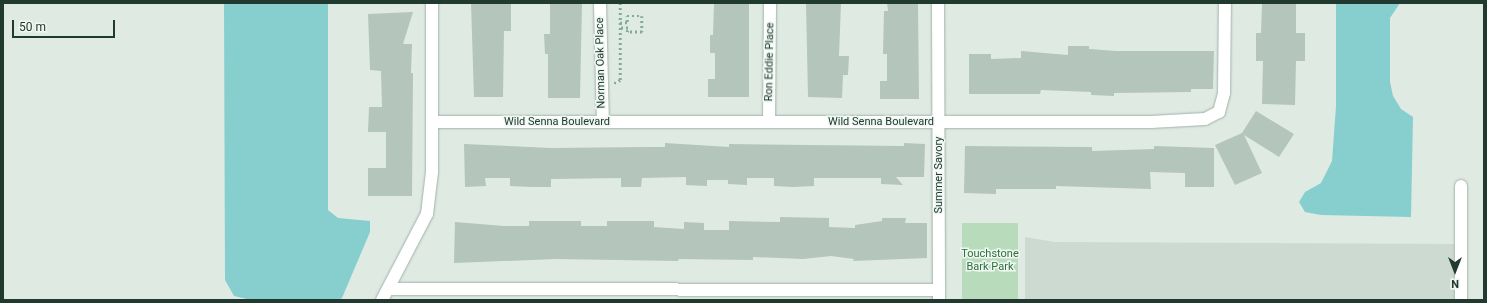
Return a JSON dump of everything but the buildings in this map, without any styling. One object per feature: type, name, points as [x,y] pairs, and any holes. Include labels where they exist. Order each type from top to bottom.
[{"type":"street","points":[[382,300],[427,214],[432,172],[432,3]]},
{"type":"street","name":"Norman Oak Place","points":[[600,3],[603,122]]},
{"type":"street","name":"Ron Eddie Place","points":[[769,122],[770,3]]},
{"type":"street","name":"Summer Savory","points":[[938,3],[940,122],[939,295]]},
{"type":"street","name":"Wild Senna Boulevard","points":[[432,122],[940,122],[1205,120],[1220,112],[1224,93],[1225,3]]},
{"type":"street","points":[[1461,300],[1462,186]]},
{"type":"street","points":[[388,289],[939,295]]},
{"type":"path","points":[[613,84],[620,80],[620,3]]},
{"type":"path","points":[[620,23],[627,22],[627,16],[642,16],[642,32],[627,32],[628,28],[620,28]]},
{"type":"shaded area","points":[[1025,237],[1055,242],[1454,244],[1454,300],[1025,300]]},
{"type":"green space","name":"Touchstone Bark Park","points":[[962,223],[1018,223],[1018,300],[962,300]]},
{"type":"water","points":[[224,3],[328,3],[328,210],[338,218],[370,221],[370,232],[342,298],[338,300],[247,299],[234,296],[225,280]]},
{"type":"water","points":[[1336,3],[1400,3],[1390,18],[1390,82],[1393,96],[1401,109],[1413,117],[1411,217],[1321,215],[1305,212],[1299,202],[1305,192],[1321,183],[1332,161],[1336,106]]}]
